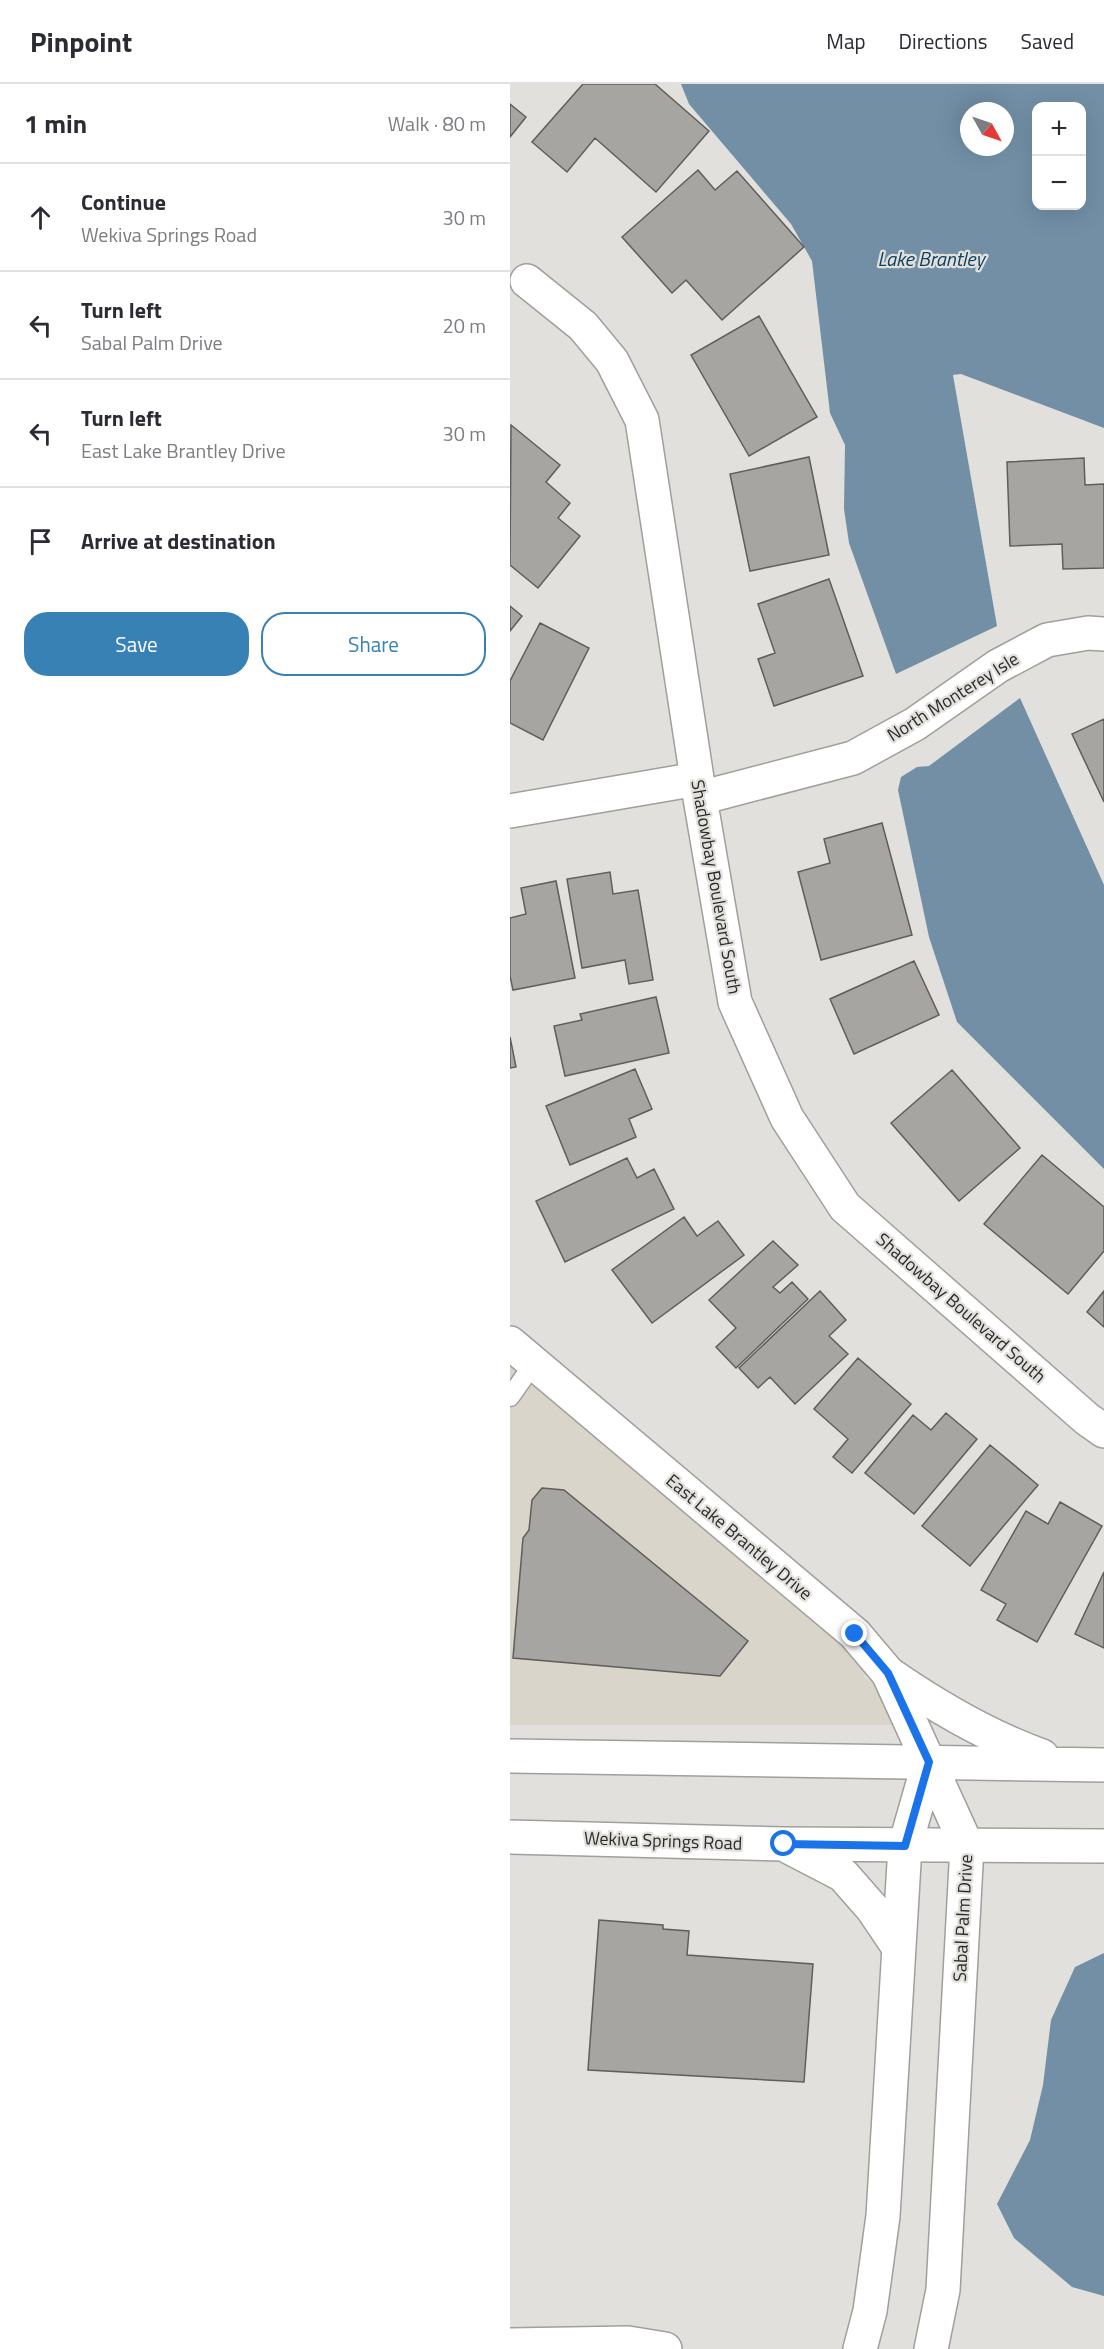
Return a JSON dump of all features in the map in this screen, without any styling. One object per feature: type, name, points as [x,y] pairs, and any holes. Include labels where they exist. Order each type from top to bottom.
[{"type":"street","name":"Shadowbay Boulevard South","points":[[527,280],[591,335],[612,361],[642,420],[735,1002],[787,1118],[845,1207],[1087,1419],[1104,1431]]},
{"type":"street","name":"North Monterey Isle","points":[[510,811],[699,788],[853,758],[915,724],[998,666],[1047,640],[1088,633],[1104,634]]},
{"type":"street","name":"East Lake Brantley Drive","points":[[522,1353],[855,1634],[888,1673],[929,1762]]},
{"type":"street","points":[[888,1673],[941,1709],[1007,1744],[1066,1765]]},
{"type":"street","points":[[510,1756],[1104,1765]]},
{"type":"street","points":[[860,2349],[870,2311],[883,2216],[897,1945],[905,1846],[929,1762]]},
{"type":"street","name":"Sabal Palm Drive","points":[[929,1762],[967,1846],[943,2290],[931,2349]]},
{"type":"street","name":"Wekiva Springs Road","points":[[510,1837],[905,1846],[1104,1846]]},
{"type":"street","points":[[784,1844],[843,1875],[872,1908],[897,1945]]},
{"type":"street","points":[[510,2345],[628,2346],[665,2349]]},
{"type":"lane","points":[[510,1397],[522,1353]]},
{"type":"shaded area","points":[[510,1364],[843,1646],[866,1673],[864,1677],[875,1684],[895,1725],[510,1725]]},
{"type":"water","name":"Lake Brantley","points":[[681,84],[1104,84],[1104,428],[961,374],[953,375],[997,626],[896,674],[849,543],[844,509],[845,445],[830,413],[812,261],[791,224],[689,104]]},
{"type":"water","points":[[1020,698],[1104,885],[1104,1169],[957,1022],[929,937],[898,790],[901,777],[917,767],[929,766]]},
{"type":"water","points":[[1104,1953],[1104,2296],[1072,2287],[1014,2238],[997,2204],[1030,2140],[1043,2085],[1051,2020],[1075,1967]]},
{"type":"building","points":[[583,84],[655,84],[709,131],[656,192],[595,138],[567,172],[532,142]]},
{"type":"building","points":[[510,104],[526,117],[510,137]]},
{"type":"building","points":[[698,170],[715,190],[737,171],[804,247],[722,320],[686,280],[672,293],[622,237]]},
{"type":"building","points":[[759,316],[817,417],[749,456],[691,355]]},
{"type":"building","points":[[511,425],[560,465],[546,482],[570,503],[558,518],[580,536],[538,588],[510,565]]},
{"type":"building","points":[[809,457],[829,555],[750,571],[730,474]]},
{"type":"building","points":[[1084,458],[1085,485],[1104,484],[1104,568],[1063,569],[1062,544],[1010,546],[1007,462]]},
{"type":"building","points":[[829,579],[863,676],[774,706],[758,659],[775,653],[758,604]]},
{"type":"building","points":[[510,606],[522,616],[510,631]]},
{"type":"building","points":[[540,623],[589,648],[543,740],[510,723],[510,681]]},
{"type":"building","points":[[1104,719],[1104,802],[1072,734]]},
{"type":"building","points":[[882,823],[912,935],[821,960],[798,872],[830,863],[824,839]]},
{"type":"building","points":[[610,872],[613,894],[638,890],[653,980],[629,984],[625,960],[582,968],[567,879]]},
{"type":"building","points":[[556,881],[575,978],[513,990],[510,976],[510,918],[526,914],[521,888]]},
{"type":"building","points":[[914,961],[939,1015],[854,1054],[830,999]]},
{"type":"building","points":[[656,997],[669,1053],[565,1076],[554,1026],[582,1020],[580,1014]]},
{"type":"building","points":[[510,1037],[516,1067],[510,1068]]},
{"type":"building","points":[[635,1069],[652,1109],[629,1119],[636,1137],[570,1165],[546,1106]]},
{"type":"building","points":[[952,1070],[1020,1148],[959,1201],[891,1123]]},
{"type":"building","points":[[1042,1155],[1104,1207],[1104,1251],[1068,1294],[984,1224]]},
{"type":"building","points":[[627,1158],[637,1178],[654,1169],[674,1209],[565,1262],[536,1201]]},
{"type":"building","points":[[684,1217],[697,1236],[718,1221],[744,1255],[652,1323],[612,1270]]},
{"type":"building","points":[[773,1241],[798,1265],[773,1287],[780,1293],[792,1282],[808,1299],[736,1368],[716,1347],[736,1328],[709,1300]]},
{"type":"building","points":[[820,1291],[846,1320],[829,1336],[848,1354],[795,1404],[770,1377],[758,1388],[739,1368]]},
{"type":"building","points":[[1104,1291],[1104,1327],[1087,1312]]},
{"type":"building","points":[[858,1358],[911,1404],[852,1473],[833,1457],[848,1439],[814,1409]]},
{"type":"building","points":[[946,1413],[977,1439],[914,1514],[865,1473],[913,1415],[931,1430]]},
{"type":"building","points":[[990,1445],[1038,1485],[970,1566],[922,1526]]},
{"type":"building","points":[[542,1488],[564,1490],[748,1641],[720,1676],[513,1658],[523,1538],[529,1530],[532,1500]]},
{"type":"building","points":[[1060,1502],[1102,1526],[1037,1642],[997,1620],[1006,1604],[981,1590],[1026,1511],[1048,1524]]},
{"type":"building","points":[[1104,1572],[1104,1648],[1075,1634]]},
{"type":"building","points":[[599,1920],[663,1925],[663,1929],[689,1931],[687,1955],[813,1964],[804,2082],[588,2070]]},
{"type":"route","points":[[784,1844],[905,1846],[929,1762],[888,1673],[855,1634]]}]
